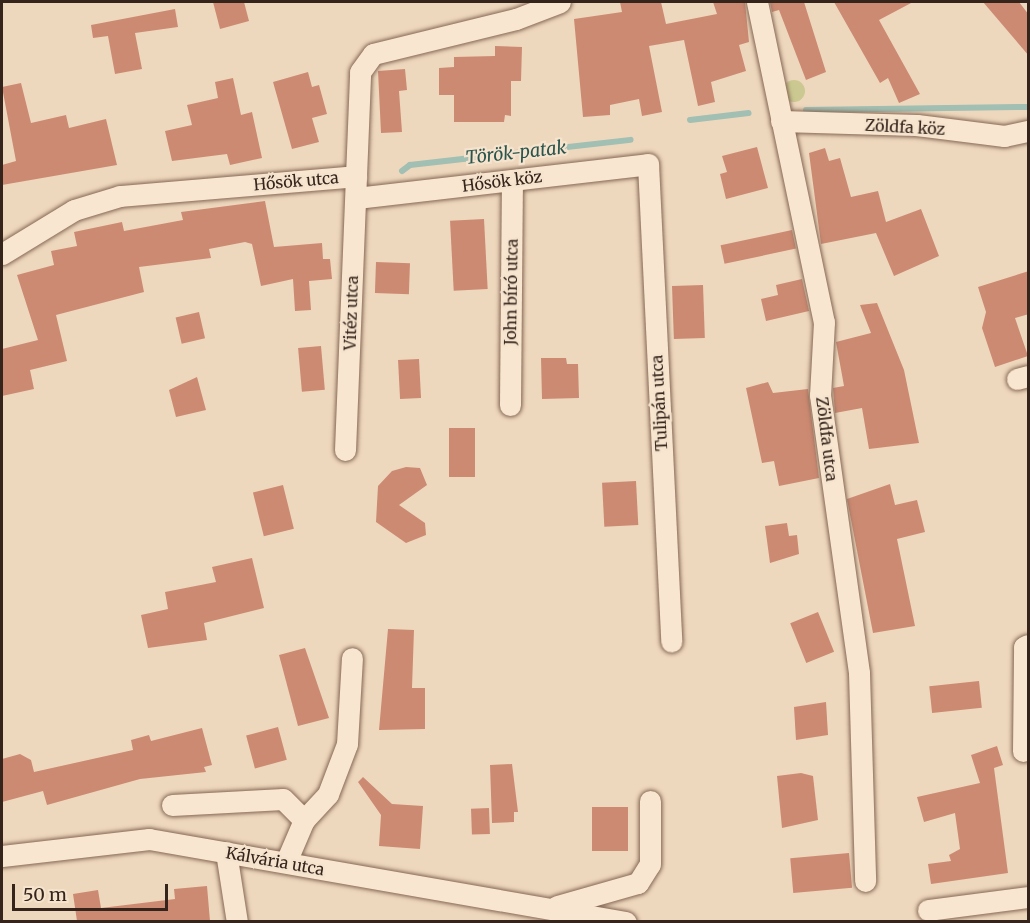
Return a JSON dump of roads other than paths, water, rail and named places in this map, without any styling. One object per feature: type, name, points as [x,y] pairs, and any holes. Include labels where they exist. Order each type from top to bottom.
[{"type":"street","name":"Hősök utca","points":[[2,254],[74,210],[120,196],[356,176],[360,72],[373,54],[516,19],[560,2]]},
{"type":"street","name":"Zöldfa utca","points":[[757,2],[824,322],[820,395],[858,673],[865,881]]},
{"type":"street","name":"Zöldfa köz","points":[[781,121],[917,125],[1004,135],[1029,131]]},
{"type":"street","name":"Hősök köz","points":[[356,198],[648,164]]},
{"type":"street","name":"Tulipán utca","points":[[648,164],[671,641]]},
{"type":"street","name":"Vitéz utca","points":[[345,450],[356,176]]},
{"type":"street","name":"John bíró utca","points":[[510,405],[512,180]]},
{"type":"street","points":[[1023,751],[1024,647],[1029,645]]},
{"type":"street","points":[[286,862],[304,820],[328,794],[347,744],[352,658]]},
{"type":"street","points":[[172,805],[283,800],[304,820]]},
{"type":"street","name":"Kálvária utca","points":[[547,909],[638,883],[650,864],[650,801]]},
{"type":"street","name":"Kálvária utca","points":[[2,856],[149,839],[626,921]]},
{"type":"street","points":[[226,852],[237,921]]},
{"type":"street","points":[[928,910],[1029,897]]},
{"type":"waterway","name":"Török-patak","points":[[806,110],[1028,107]]},
{"type":"waterway","name":"Török-patak","points":[[690,120],[749,113]]},
{"type":"waterway","name":"Török-patak","points":[[402,171],[410,165],[631,140]]}]
